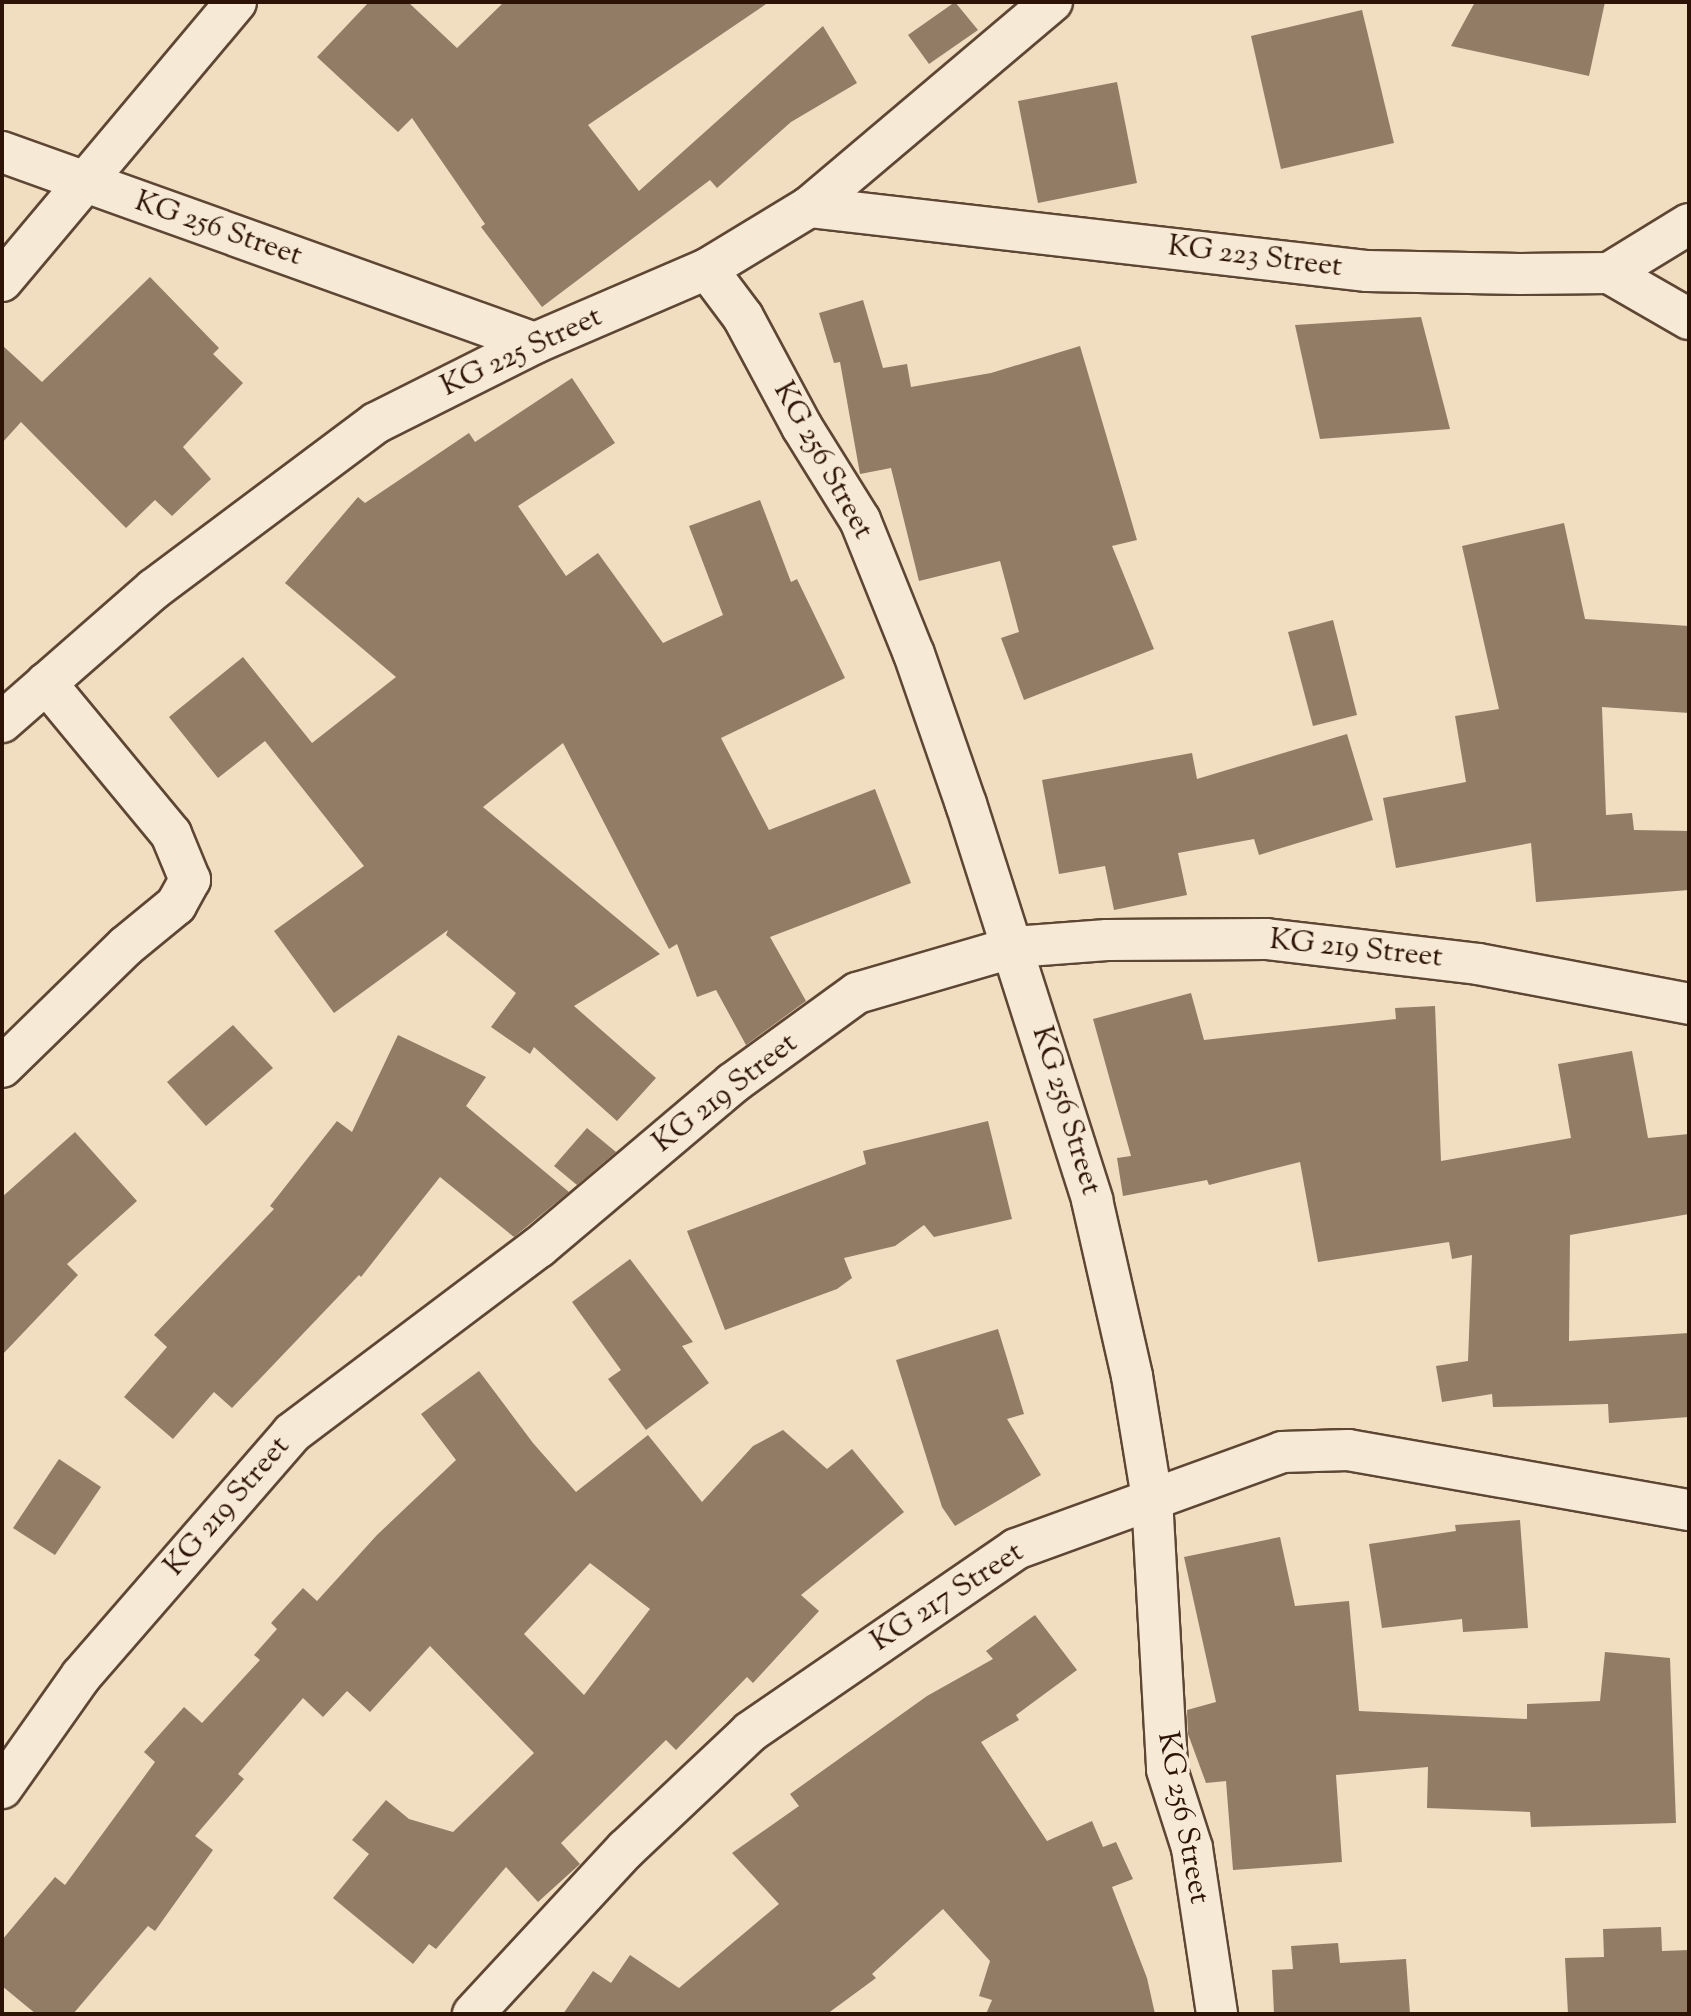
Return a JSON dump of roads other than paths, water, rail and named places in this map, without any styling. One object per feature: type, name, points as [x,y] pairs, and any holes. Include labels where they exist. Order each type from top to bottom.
[{"type":"street","points":[[2,281],[81,182],[236,2]]},
{"type":"street","name":"KG 225 Street","points":[[2,722],[154,589],[376,423],[535,343],[707,269],[809,207],[1052,2]]},
{"type":"street","name":"KG 256 Street","points":[[2,152],[535,343]]},
{"type":"street","name":"KG 223 Street","points":[[809,207],[1367,271],[1609,273]]},
{"type":"street","points":[[1689,224],[1609,273],[1689,319]]},
{"type":"street","name":"KG 256 Street","points":[[707,269],[743,317],[802,427],[860,520],[914,654],[1014,947],[1092,1200],[1132,1376],[1152,1498],[1167,1770],[1192,1848],[1217,2014]]},
{"type":"street","points":[[2,1067],[126,946],[176,905],[190,880],[171,834],[46,683]]},
{"type":"street","name":"KG 219 Street","points":[[2,1788],[81,1676],[292,1433],[539,1247],[733,1083],[857,993],[1014,947],[1107,940],[1266,939],[1478,964],[1689,1004]]},
{"type":"street","name":"KG 217 Street","points":[[473,2014],[626,1849],[750,1732],[1016,1549],[1282,1452],[1348,1450],[1689,1510]]}]
